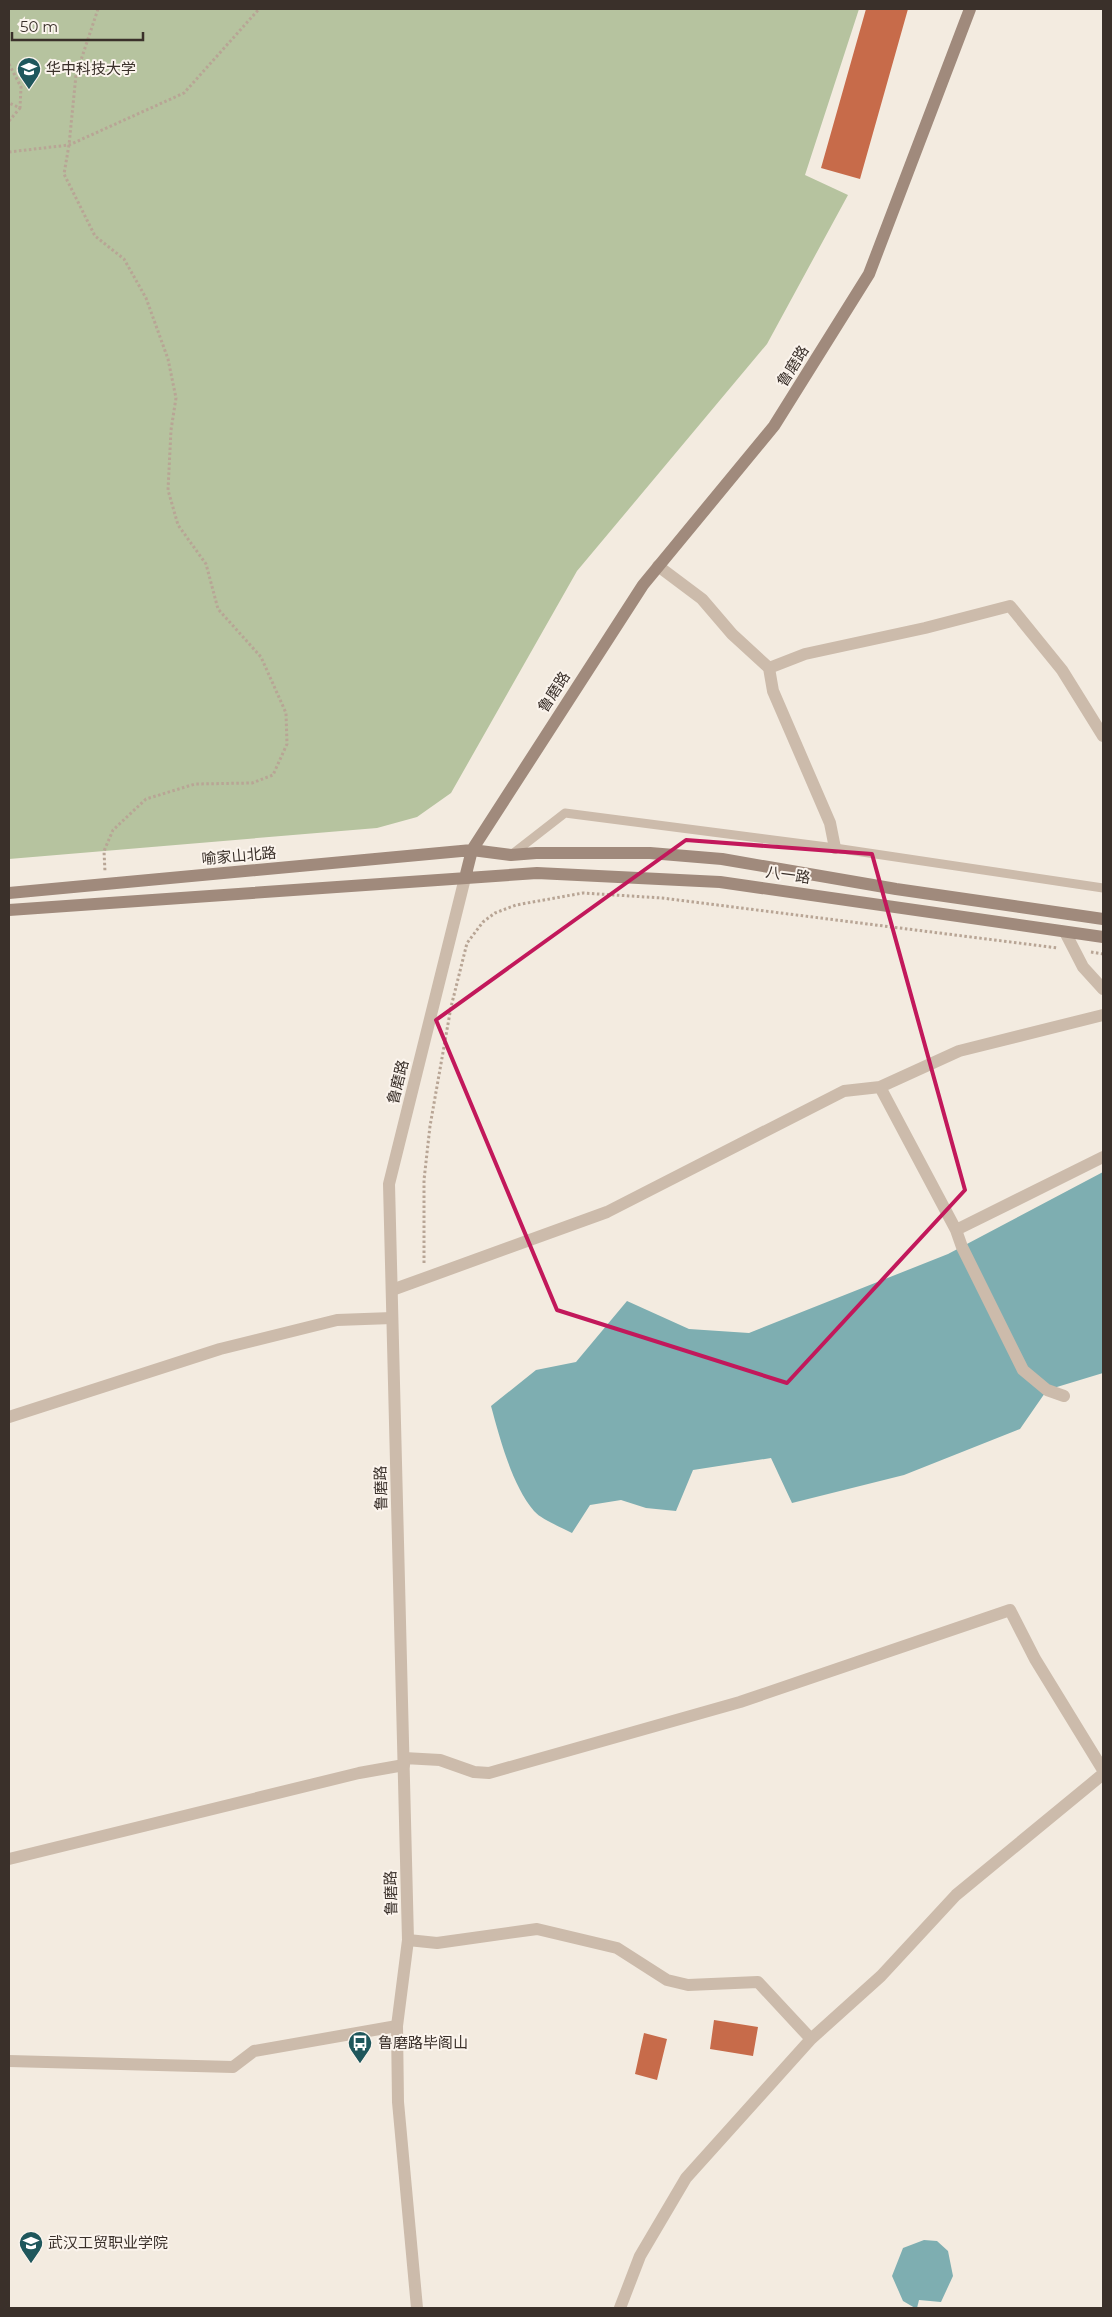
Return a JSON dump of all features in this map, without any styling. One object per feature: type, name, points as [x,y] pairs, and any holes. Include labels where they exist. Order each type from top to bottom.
[{"type":"main road","name":"鲁磨路","points":[[465,878],[472,850],[643,585],[774,426],[869,274],[970,9]]},
{"type":"main road","name":"喻家山北路","points":[[9,893],[472,850]]},
{"type":"main road","name":"八一路","points":[[472,850],[511,855],[536,853],[650,853],[722,859],[896,889],[1103,919]]},
{"type":"main road","name":"八一路","points":[[465,878],[537,874],[720,882],[1103,937]]},
{"type":"main road","points":[[9,910],[465,878]]},
{"type":"street","points":[[658,566],[702,599],[732,634],[769,668],[773,691],[830,823],[835,848]]},
{"type":"street","points":[[769,668],[805,654],[925,628],[1010,606],[1062,670],[1103,736]]},
{"type":"street","name":"鲁磨路","points":[[417,2308],[398,2102],[397,2026],[408,1940],[389,1184],[465,878]]},
{"type":"street","points":[[1065,932],[1072,950],[1083,967],[1103,989]]},
{"type":"street","points":[[392,1290],[607,1212],[844,1091],[880,1088],[959,1051],[1103,1015]]},
{"type":"street","points":[[880,1088],[956,1230],[962,1247],[1023,1370],[1047,1390],[1064,1396]]},
{"type":"street","points":[[956,1230],[1103,1157]]},
{"type":"street","points":[[9,1417],[220,1349],[337,1320],[392,1318]]},
{"type":"street","points":[[9,1859],[404,1761],[440,1760],[474,1772],[489,1773],[740,1702],[1010,1610],[1035,1658],[1103,1770]]},
{"type":"street","points":[[620,2308],[640,2256],[686,2178],[812,2039],[880,1976],[956,1895],[1103,1774]]},
{"type":"street","points":[[408,1940],[437,1943],[537,1929],[617,1948],[667,1980],[688,1985],[758,1982],[812,2039]]},
{"type":"street","points":[[9,2061],[233,2067],[254,2051],[397,2026]]},
{"type":"lane","points":[[511,855],[565,813],[835,848],[1103,888]]},
{"type":"path","points":[[98,9],[76,75],[64,174],[95,236],[124,259],[146,298],[168,359],[176,398],[171,430],[168,490],[178,525],[206,564],[218,609],[260,657],[286,713],[287,736],[287,744],[273,775],[252,783],[195,784],[146,799],[113,830],[104,851],[104,864],[108,884]]},
{"type":"path","points":[[9,152],[69,145],[184,93],[259,9]]},
{"type":"path","points":[[9,64],[20,87],[20,108],[9,121]]},
{"type":"path","points":[[9,103],[20,108]]},
{"type":"path","points":[[424,1278],[424,1180],[430,1126],[451,1007],[467,943],[483,922],[496,913],[516,905],[583,893],[662,898],[1103,954]]},
{"type":"highlighted area","points":[[686,840],[872,854],[965,1190],[787,1383],[557,1310],[436,1020]]},
{"type":"green space","points":[[9,9],[859,9],[805,175],[848,195],[767,344],[577,571],[451,793],[417,817],[377,828],[9,859]]},
{"type":"water","points":[[1103,1172],[1103,1373],[1047,1390],[1020,1429],[904,1475],[792,1503],[771,1458],[693,1470],[676,1511],[646,1508],[621,1500],[590,1505],[572,1533],[537,1514],[519,1488],[498,1433],[491,1406],[536,1370],[576,1362],[627,1301],[689,1329],[749,1333],[948,1254]]},
{"type":"water","points":[[924,2240],[937,2241],[948,2251],[953,2276],[941,2302],[919,2300],[917,2308],[915,2308],[903,2301],[892,2276],[903,2248]]},
{"type":"building","points":[[866,9],[908,9],[860,179],[821,168]]},
{"type":"building","points":[[714,2020],[758,2027],[753,2056],[710,2049]]},
{"type":"building","points":[[644,2033],[667,2039],[657,2080],[635,2074]]},
{"type":"place","name":"华中科技大学","points":[[29,90]]},
{"type":"place","name":"鲁磨路毕阁山","points":[[360,2064]]},
{"type":"place","name":"武汉工贸职业学院","points":[[31,2264]]}]
